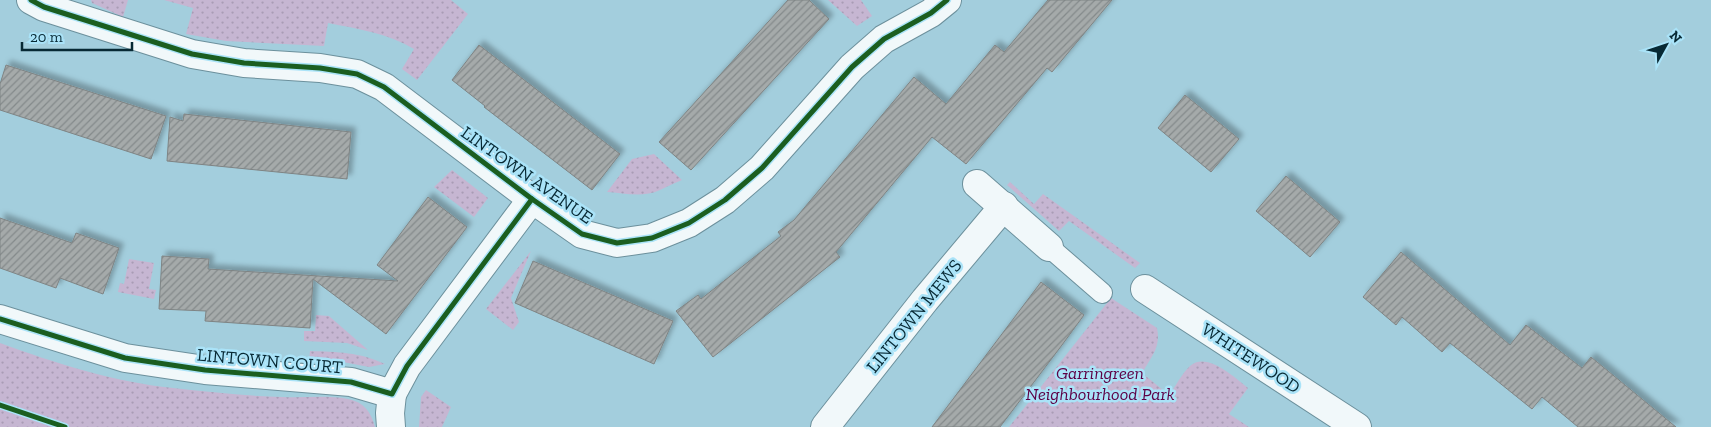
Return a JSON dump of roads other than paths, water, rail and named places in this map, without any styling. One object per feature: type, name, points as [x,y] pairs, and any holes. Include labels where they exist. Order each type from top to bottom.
[{"type":"street","name":"LINTOWN AVENUE","points":[[41,2],[192,54],[244,62],[320,68],[357,74],[384,87],[532,199],[582,234],[617,243],[652,238],[689,223],[725,200],[762,168],[846,73],[884,39],[931,13],[947,0]]},
{"type":"street","points":[[977,184],[1049,247]]},
{"type":"street","points":[[391,427],[392,394],[407,366],[532,199]]},
{"type":"street","name":"LINTOWN MEWS","points":[[825,427],[925,300],[1004,206]]},
{"type":"street","name":"WHITEWOOD","points":[[1145,290],[1357,427]]},
{"type":"street","name":"LINTOWN COURT","points":[[0,319],[125,358],[205,370],[351,382],[392,394]]},
{"type":"lane","points":[[1049,247],[1102,293]]},
{"type":"park label","name":"Garringreen Neighbourhood Park","points":[[1100,383]]}]
